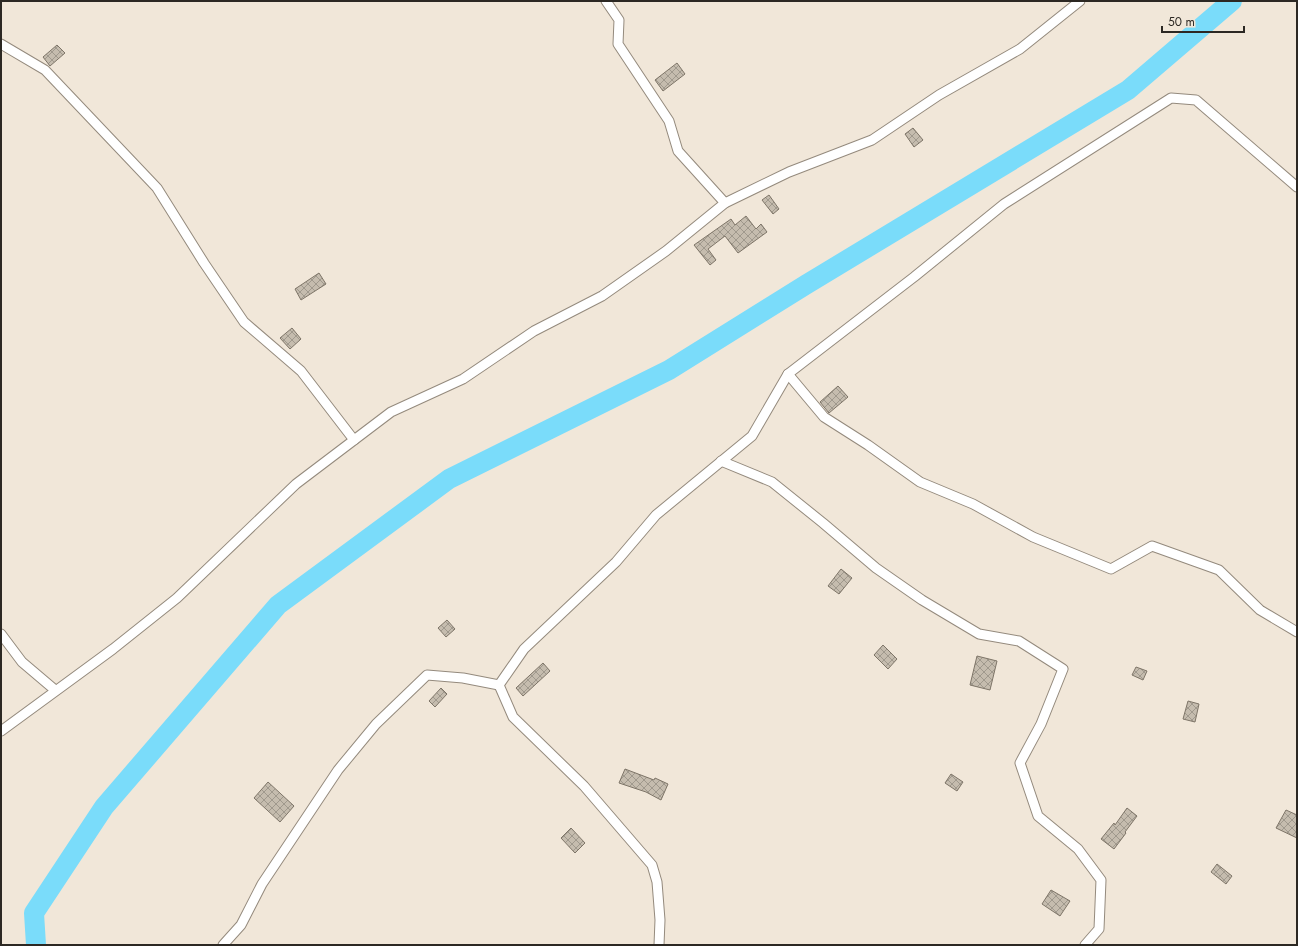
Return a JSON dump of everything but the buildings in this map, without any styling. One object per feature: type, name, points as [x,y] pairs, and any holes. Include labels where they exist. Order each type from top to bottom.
[{"type":"street","points":[[606,1],[620,20],[618,44],[669,121],[678,151],[725,203]]},
{"type":"street","points":[[1,731],[113,649],[177,598],[296,484],[391,412],[463,379],[534,331],[602,296],[666,251],[725,203],[789,172],[872,140],[939,95],[1020,49],[1080,1]]},
{"type":"street","points":[[1,44],[45,70],[157,188],[204,263],[244,322],[301,371],[354,440]]},
{"type":"street","points":[[499,685],[524,649],[616,562],[656,516],[752,436],[788,374],[914,277],[1004,204],[1171,98],[1196,100],[1297,187]]},
{"type":"street","points":[[788,374],[824,417],[868,445],[920,482],[973,504],[1033,537],[1111,569],[1152,546],[1220,570],[1260,610],[1297,632]]},
{"type":"street","points":[[721,461],[772,482],[876,568],[922,600],[979,634],[1019,641],[1063,669],[1041,724],[1020,763],[1038,816],[1078,849],[1101,880],[1099,929],[1085,945]]},
{"type":"street","points":[[1,634],[22,662],[55,690]]},
{"type":"street","points":[[223,945],[241,925],[262,884],[338,770],[376,724],[427,675],[463,678],[499,685]]},
{"type":"street","points":[[499,685],[513,716],[584,786],[652,865],[658,882],[660,920],[659,945]]},
{"type":"waterway","points":[[36,945],[34,913],[104,807],[278,605],[449,479],[669,370],[807,284],[1128,90],[1232,1]]}]
